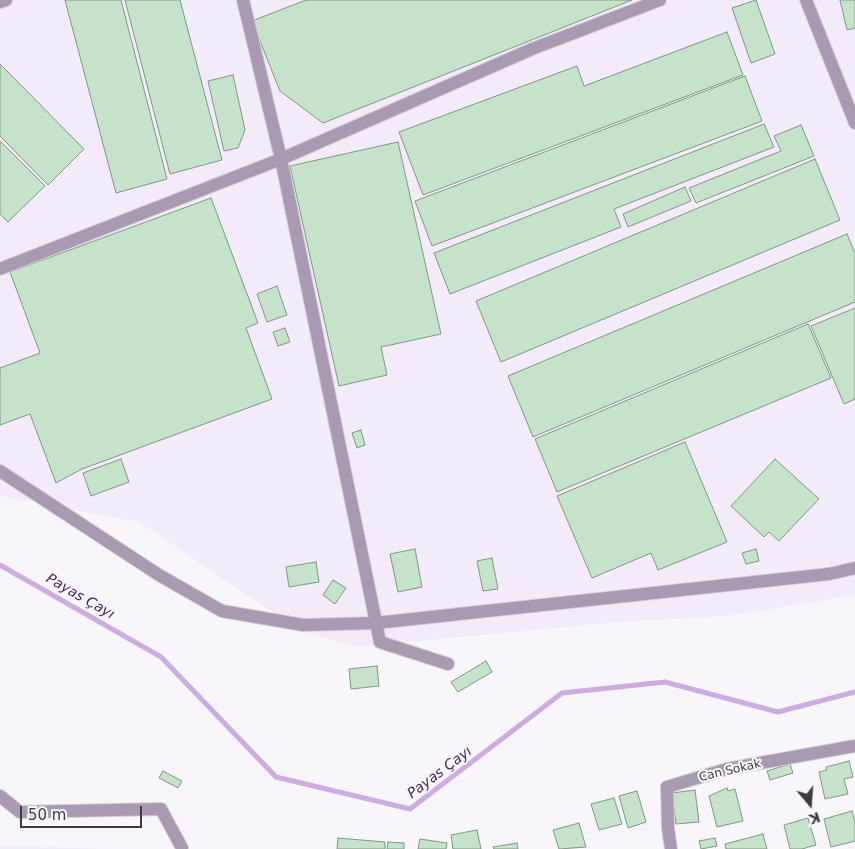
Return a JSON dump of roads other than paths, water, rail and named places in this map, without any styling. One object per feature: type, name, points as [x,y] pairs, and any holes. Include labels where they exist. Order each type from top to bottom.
[{"type":"street","points":[[0,2],[6,0]]},
{"type":"street","points":[[243,0],[281,159],[380,642],[448,664]]},
{"type":"street","points":[[0,269],[281,159],[532,49],[660,0]]},
{"type":"street","points":[[806,0],[855,123]]},
{"type":"street","points":[[0,471],[159,575],[222,611],[303,625],[376,623],[819,575],[855,568]]},
{"type":"street","name":"Can Sokak","points":[[671,849],[668,828],[667,787],[727,769],[855,746]]},
{"type":"street","points":[[0,796],[20,812],[161,809],[184,849]]},
{"type":"waterway","name":"Payas Çayı","points":[[0,565],[161,657],[276,777],[410,809],[562,693],[665,682],[778,712],[855,692]]}]
